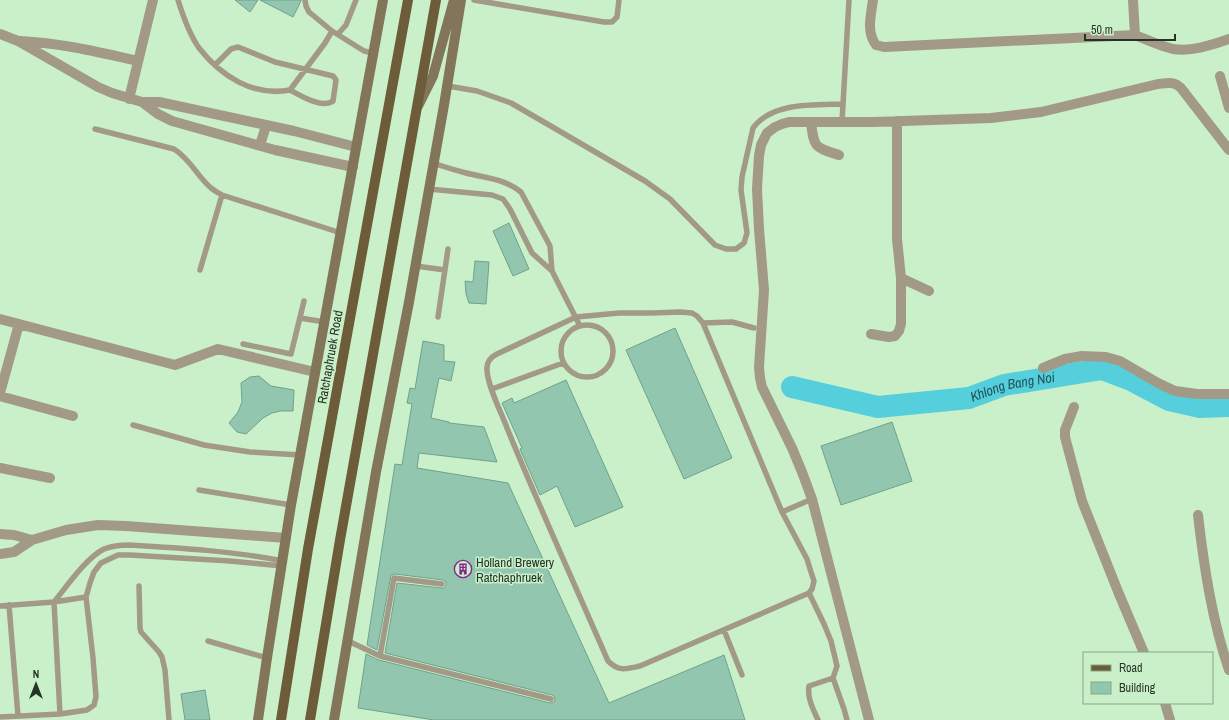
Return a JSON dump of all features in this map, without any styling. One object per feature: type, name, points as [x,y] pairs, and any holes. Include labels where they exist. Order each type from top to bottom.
[{"type":"main road","name":"Ratchaphruek Road","points":[[258,720],[291,505],[353,168],[352,146],[373,53],[383,0]]},
{"type":"main road","name":"Ratchaphruek Road","points":[[281,720],[308,549],[408,0]]},
{"type":"main road","points":[[310,720],[340,540],[436,0]]},
{"type":"main road","points":[[417,108],[433,76],[454,0]]},
{"type":"main road","points":[[334,720],[376,472],[416,266],[448,86],[461,0]]},
{"type":"street","points":[[129,99],[153,0]]},
{"type":"street","points":[[873,0],[870,36],[876,45],[884,47],[1135,35],[1166,47],[1175,49],[1189,49],[1214,44],[1229,39]]},
{"type":"street","points":[[1133,0],[1135,35]]},
{"type":"street","points":[[0,34],[18,41],[98,88],[129,99],[142,102],[159,102],[294,131],[352,146]]},
{"type":"street","points":[[18,41],[45,42],[71,46],[138,61]]},
{"type":"street","points":[[1220,76],[1229,108]]},
{"type":"street","points":[[868,720],[812,499],[802,472],[762,387],[760,378],[759,367],[764,290],[757,189],[759,156],[761,145],[767,133],[775,127],[789,122],[991,118],[1041,112],[1158,84],[1172,83],[1181,88],[1229,150]]},
{"type":"street","points":[[142,102],[158,114],[172,121],[275,150],[353,168]]},
{"type":"street","points":[[871,334],[895,336],[899,331],[900,324],[901,278],[897,239],[897,121]]},
{"type":"street","points":[[811,122],[814,141],[817,146],[824,150],[839,154]]},
{"type":"street","points":[[260,145],[266,126]]},
{"type":"street","points":[[901,278],[929,291]]},
{"type":"street","points":[[0,319],[175,365],[218,349],[315,372]]},
{"type":"street","points":[[0,393],[19,324]]},
{"type":"street","points":[[1043,368],[1065,359],[1082,356],[1106,357],[1120,361],[1175,391],[1197,394],[1229,394]]},
{"type":"street","points":[[0,396],[73,416]]},
{"type":"street","points":[[1074,407],[1065,430],[1065,437],[1080,494],[1116,587],[1144,652]]},
{"type":"street","points":[[0,468],[50,478]]},
{"type":"street","points":[[1198,514],[1204,565],[1218,633],[1229,670]]},
{"type":"street","points":[[0,554],[14,552],[32,540],[66,530],[98,526],[126,526],[286,538]]},
{"type":"street","points":[[0,534],[14,535],[32,540]]},
{"type":"street","points":[[1165,704],[1170,720]]},
{"type":"lane","points":[[178,0],[181,12],[199,48],[215,65],[222,72],[235,81],[252,88],[269,92],[290,90],[322,104],[329,104],[333,101],[336,80],[332,76],[275,62],[238,47],[231,49],[215,65]]},
{"type":"lane","points":[[305,0],[308,12],[332,31],[364,51],[373,53]]},
{"type":"lane","points":[[338,34],[346,25],[356,0]]},
{"type":"lane","points":[[474,0],[604,22],[612,22],[617,17],[619,0]]},
{"type":"lane","points":[[842,122],[849,0]]},
{"type":"lane","points":[[290,90],[325,43],[332,31]]},
{"type":"lane","points":[[448,86],[477,91],[511,103],[638,177],[670,199],[715,245],[726,249],[736,248],[744,243],[747,233],[741,190],[742,177],[753,128],[757,122],[780,109],[811,105],[843,104]]},
{"type":"lane","points":[[95,129],[174,148],[182,154],[211,187],[222,195],[341,232]]},
{"type":"lane","points":[[433,164],[502,181],[515,187],[521,192],[550,246],[552,271]]},
{"type":"lane","points":[[429,189],[492,195],[503,199],[510,209],[532,253],[552,271],[580,326]]},
{"type":"lane","points":[[200,270],[222,195]]},
{"type":"lane","points":[[746,236],[760,237]]},
{"type":"lane","points":[[438,317],[448,248]]},
{"type":"lane","points":[[416,266],[445,270]]},
{"type":"lane","points":[[243,344],[291,354],[304,301]]},
{"type":"lane","points":[[680,312],[692,313],[703,323],[782,512],[807,559],[814,581],[812,589],[809,593],[640,666],[627,669],[618,669],[608,661],[518,454],[492,389],[488,376],[488,361],[492,357],[576,317],[619,313],[680,312]]},
{"type":"lane","points":[[300,318],[324,322]]},
{"type":"lane","points":[[703,323],[732,322],[754,328]]},
{"type":"lane","points":[[580,326],[595,326],[608,334],[614,348],[612,362],[602,374],[588,378],[573,374],[563,363],[561,354],[565,336],[580,326]]},
{"type":"lane","points":[[492,389],[563,363]]},
{"type":"lane","points":[[133,425],[204,445],[250,452],[300,455]]},
{"type":"lane","points":[[199,490],[291,505]]},
{"type":"lane","points":[[782,512],[812,499]]},
{"type":"lane","points":[[60,714],[54,602],[73,578],[93,557],[105,549],[129,545],[210,550],[256,556],[282,564]]},
{"type":"lane","points":[[170,557],[172,548]]},
{"type":"lane","points":[[0,717],[60,714],[86,710],[94,705],[96,697],[86,597],[94,572],[101,563],[118,555],[170,557],[255,564],[282,564]]},
{"type":"lane","points":[[255,564],[256,556]]},
{"type":"lane","points":[[380,656],[394,578],[442,584]]},
{"type":"lane","points":[[139,586],[140,628],[141,632],[150,644],[162,657],[165,670],[169,720]]},
{"type":"lane","points":[[809,593],[831,641],[837,666],[833,678],[847,720]]},
{"type":"lane","points":[[0,606],[54,602],[86,597]]},
{"type":"lane","points":[[9,605],[18,716]]},
{"type":"lane","points":[[724,630],[742,675]]},
{"type":"lane","points":[[208,641],[267,658]]},
{"type":"lane","points":[[348,641],[380,656],[551,700]]},
{"type":"lane","points":[[818,720],[808,693],[809,686],[833,678]]},
{"type":"building","points":[[235,0],[258,0],[250,12]]},
{"type":"building","points":[[260,0],[301,0],[301,1],[293,17]]},
{"type":"building","points":[[509,223],[529,269],[513,276],[493,231]]},
{"type":"building","points":[[475,261],[489,262],[486,304],[469,303],[466,294],[465,281],[473,282]]},
{"type":"building","points":[[675,328],[732,458],[684,479],[626,350]]},
{"type":"building","name":"Holland Brewery Ratchaphruek","points":[[423,341],[444,345],[444,361],[455,362],[451,381],[439,378],[431,418],[449,423],[484,427],[497,462],[419,453],[417,468],[508,483],[609,703],[724,655],[745,720],[434,720],[358,708],[366,654],[379,660],[550,703],[554,702],[555,700],[554,696],[552,695],[385,653],[397,583],[444,588],[446,582],[443,580],[395,574],[391,575],[377,650],[367,645],[395,464],[402,465],[412,404],[407,403],[410,388],[415,389]]},
{"type":"building","points":[[259,376],[271,386],[294,390],[293,411],[280,411],[272,413],[263,418],[246,434],[237,432],[229,423],[238,412],[242,402],[241,383],[250,377]]},
{"type":"building","points":[[566,380],[623,507],[575,527],[557,486],[540,495],[520,449],[522,448],[502,403],[512,398],[514,403]]},
{"type":"building","points":[[892,422],[912,481],[841,505],[821,446]]},
{"type":"building","points":[[205,690],[210,720],[185,720],[181,694]]},
{"type":"waterway","name":"Khlong Bang Noi","points":[[792,387],[878,407],[969,398],[1004,385],[1102,369],[1131,380],[1169,400],[1200,407],[1229,406]]},
{"type":"place","name":"Holland Brewery Ratchaphruek","points":[[463,569]]}]
